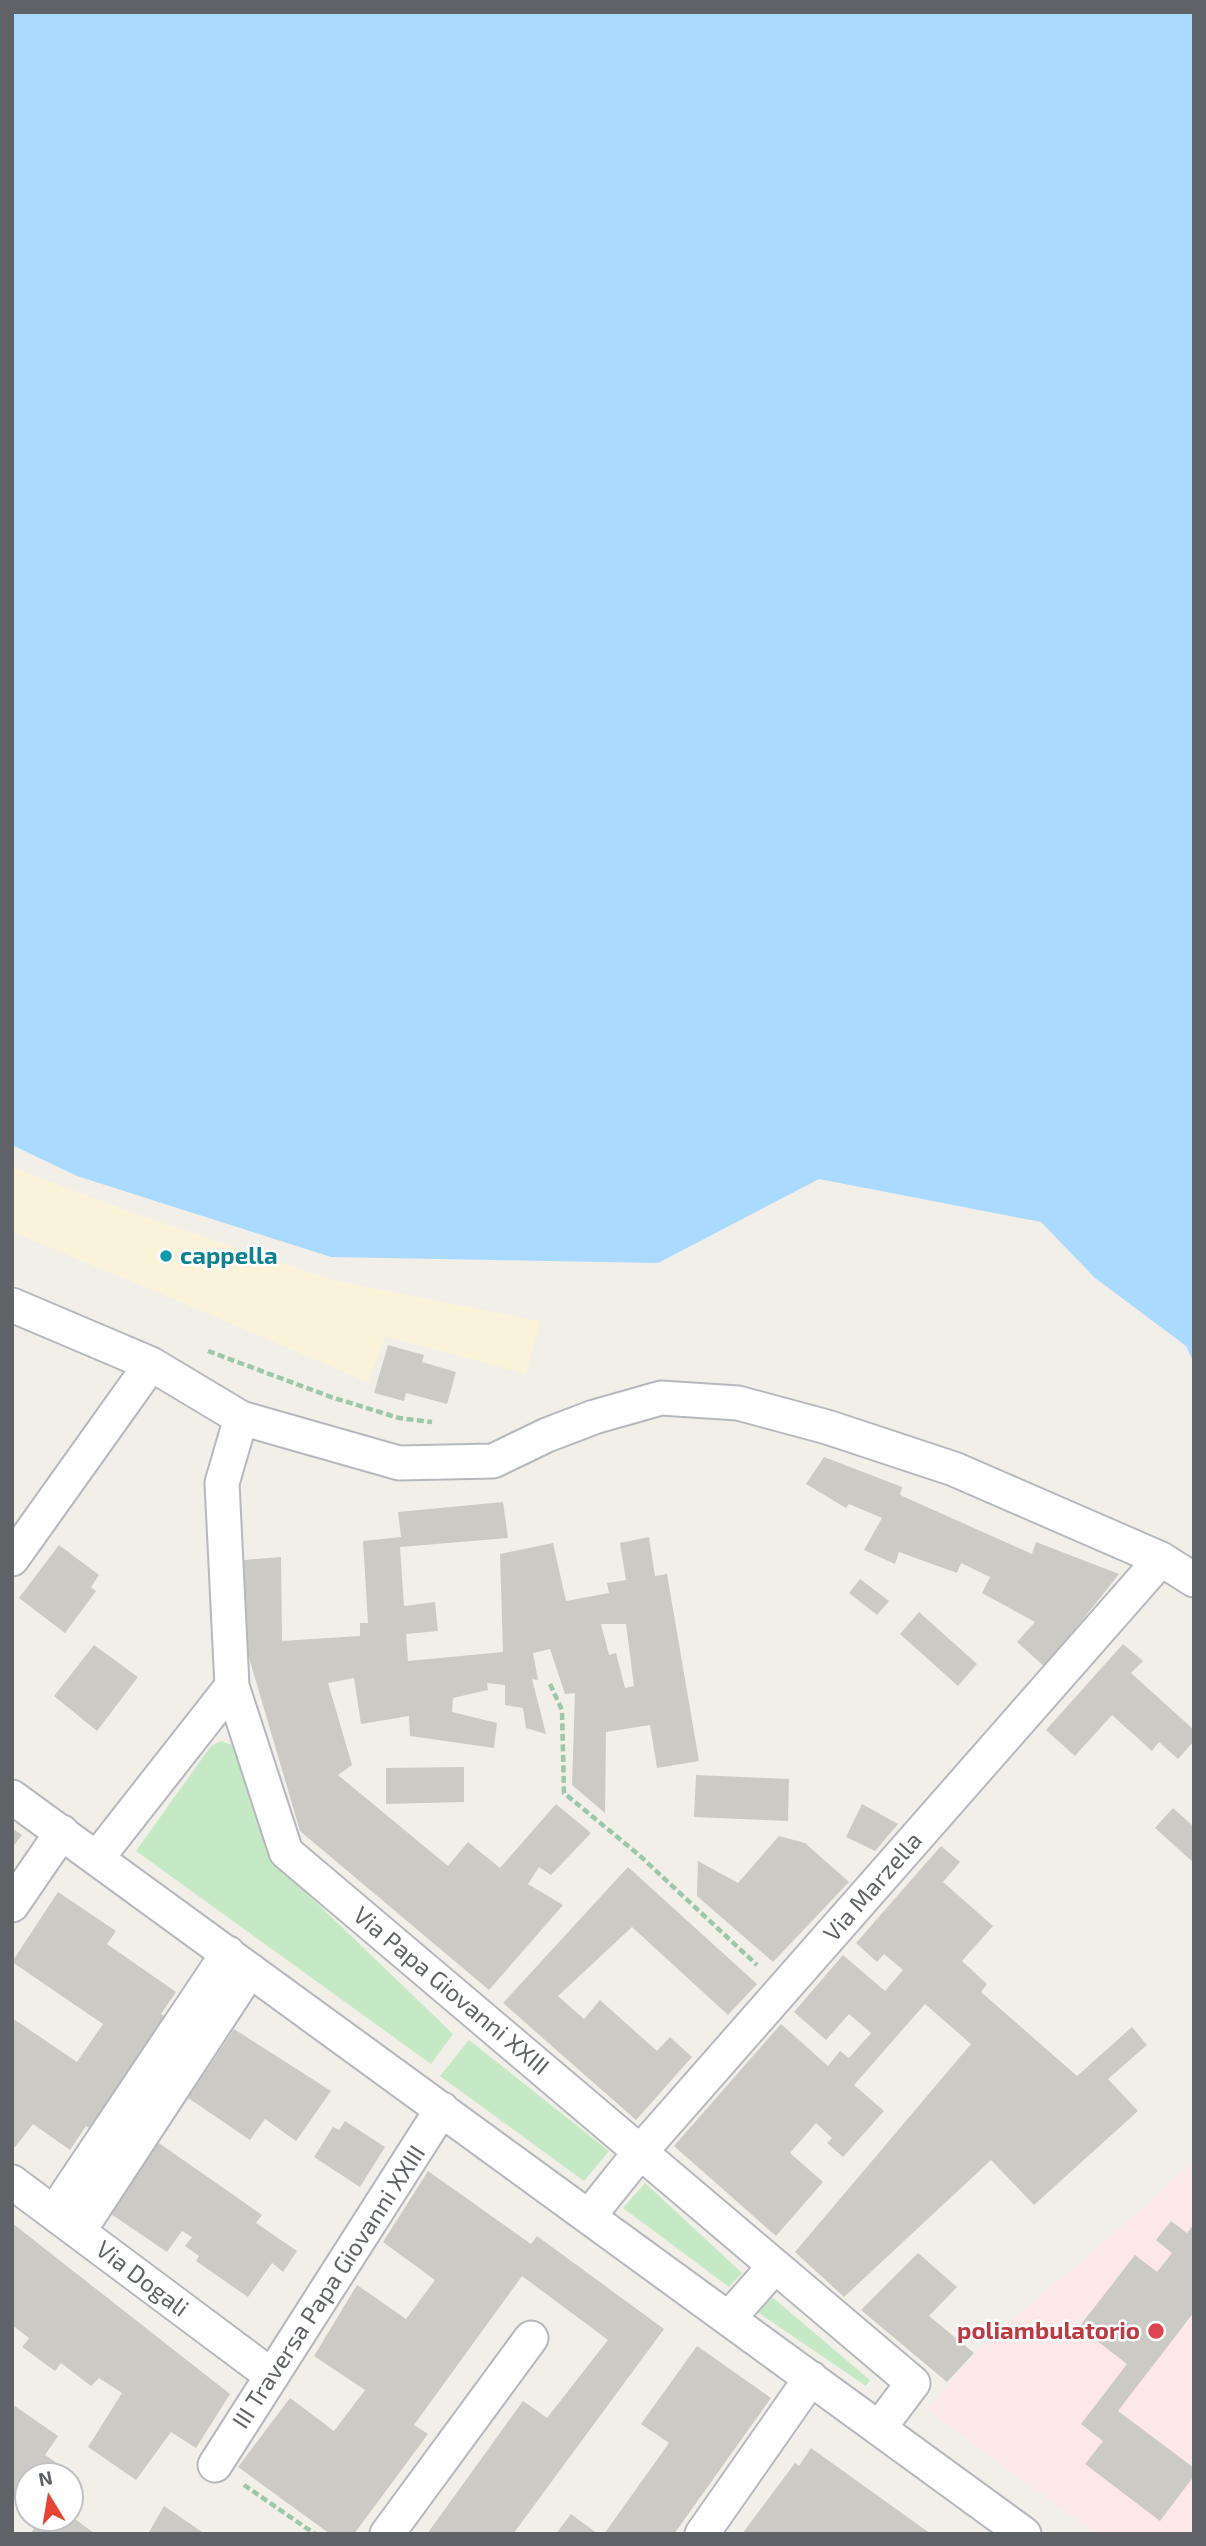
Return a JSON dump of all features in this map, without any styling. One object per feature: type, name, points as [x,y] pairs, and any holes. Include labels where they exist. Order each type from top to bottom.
[{"type":"street","points":[[12,1305],[151,1364],[241,1418],[399,1463],[493,1461],[582,1422],[661,1398],[738,1403],[827,1427],[954,1469],[1161,1559],[1194,1580]]},
{"type":"street","points":[[12,1559],[151,1364]]},
{"type":"street","name":"Via Papa Giovanni XXIII","points":[[241,1418],[222,1483],[232,1686],[286,1852],[913,2383],[879,2428]]},
{"type":"street","name":"Via Marzella","points":[[589,2216],[641,2151],[1161,1559]]},
{"type":"street","points":[[97,1858],[232,1686]]},
{"type":"street","points":[[12,1797],[1024,2534]]},
{"type":"street","points":[[12,1905],[62,1832]]},
{"type":"street","points":[[67,2222],[239,1961]]},
{"type":"street","name":"III Traversa Papa Giovanni XXIII","points":[[215,2465],[442,2109]]},
{"type":"street","name":"Via Dogali","points":[[12,2182],[272,2376]]},
{"type":"street","points":[[729,2318],[775,2266]]},
{"type":"street","points":[[387,2534],[531,2338]]},
{"type":"street","points":[[702,2534],[811,2378]]},
{"type":"path","points":[[550,1684],[562,1710],[564,1793],[639,1855],[783,1989]]},
{"type":"path","points":[[215,2465],[315,2534]]},
{"type":"shaded area","points":[[1194,2162],[1194,2534],[1096,2534],[927,2409],[988,2340]]},
{"type":"green space","points":[[221,1741],[232,1745],[273,1861],[453,2034],[431,2064],[136,1851],[211,1746]]},
{"type":"green space","points":[[469,2040],[609,2151],[584,2181],[440,2076]]},
{"type":"green space","points":[[645,2183],[742,2273],[729,2287],[623,2208]]},
{"type":"green space","points":[[766,2292],[870,2380],[866,2386],[753,2309]]},
{"type":"sand","name":"cappella","points":[[12,1167],[130,1212],[333,1280],[540,1321],[526,1374],[385,1336],[368,1382],[12,1232]]},
{"type":"water","points":[[12,12],[1194,12],[1194,1363],[1186,1346],[1095,1278],[1041,1222],[819,1179],[658,1263],[331,1257],[77,1176],[12,1145]]},
{"type":"building","points":[[388,1345],[424,1355],[422,1362],[456,1372],[447,1404],[406,1393],[404,1401],[374,1393]]},
{"type":"building","points":[[824,1457],[902,1487],[900,1495],[1032,1554],[1036,1542],[1119,1574],[1045,1667],[1017,1642],[1035,1622],[982,1593],[990,1577],[961,1563],[957,1573],[899,1552],[895,1564],[864,1550],[882,1518],[849,1504],[846,1508],[806,1484]]},
{"type":"building","points":[[503,1502],[508,1538],[400,1547],[404,1606],[435,1602],[438,1631],[406,1634],[408,1661],[503,1652],[500,1554],[553,1543],[566,1601],[609,1593],[607,1583],[626,1580],[620,1543],[649,1537],[655,1576],[667,1574],[699,1761],[657,1768],[650,1725],[606,1732],[605,1813],[572,1785],[575,1693],[565,1694],[550,1649],[533,1653],[538,1680],[532,1679],[546,1734],[526,1728],[523,1708],[505,1705],[505,1685],[487,1683],[488,1690],[453,1698],[452,1712],[497,1723],[494,1748],[410,1736],[409,1716],[361,1724],[354,1678],[328,1683],[352,1765],[338,1775],[448,1866],[468,1842],[500,1868],[556,1804],[591,1833],[551,1875],[539,1867],[528,1884],[563,1905],[489,1990],[300,1831],[245,1644],[244,1560],[281,1557],[282,1641],[360,1636],[360,1623],[368,1623],[363,1541],[401,1537],[398,1512]],"holes":[[[601,1624],[626,1624],[634,1686],[625,1688],[616,1653],[609,1655]]]},
{"type":"building","points":[[59,1545],[99,1575],[91,1587],[96,1591],[65,1633],[19,1598]]},
{"type":"building","points":[[860,1579],[889,1601],[877,1615],[849,1593]]},
{"type":"building","points":[[919,1612],[977,1664],[958,1686],[900,1634]]},
{"type":"building","points":[[1123,1644],[1143,1661],[1131,1673],[1194,1730],[1194,1741],[1178,1759],[1159,1742],[1152,1751],[1112,1715],[1075,1756],[1046,1730]]},
{"type":"building","points":[[94,1645],[138,1677],[97,1731],[54,1696]]},
{"type":"building","points":[[464,1767],[464,1802],[386,1804],[386,1768]]},
{"type":"building","points":[[696,1775],[789,1779],[788,1821],[694,1817]]},
{"type":"building","points":[[862,1804],[898,1824],[875,1851],[846,1837]]},
{"type":"building","points":[[1173,1808],[1194,1827],[1194,1863],[1155,1828]]},
{"type":"building","points":[[12,1828],[22,1835],[12,1848]]},
{"type":"building","points":[[779,1836],[805,1843],[849,1882],[773,1962],[697,1896],[698,1861],[738,1883]]},
{"type":"building","points":[[941,1846],[960,1862],[943,1882],[993,1926],[962,1961],[987,1984],[981,1992],[1077,2076],[1132,2027],[1147,2045],[1108,2079],[1138,2111],[1034,2205],[991,2160],[844,2297],[795,2252],[971,2044],[925,2004],[854,2085],[884,2111],[843,2157],[827,2143],[832,2138],[816,2123],[790,2153],[823,2182],[776,2236],[674,2146],[781,2024],[828,2066],[840,2051],[849,2058],[871,2033],[849,2014],[826,2040],[794,2012],[843,1955],[885,1991],[903,1970],[884,1954],[877,1962],[856,1943]]},
{"type":"building","points":[[628,1867],[757,1984],[728,2015],[632,1927],[558,1996],[584,2019],[600,2000],[657,2051],[670,2037],[692,2057],[636,2120],[503,2003]]},
{"type":"building","points":[[58,1892],[116,1931],[107,1944],[176,1992],[161,2014],[172,2021],[96,2132],[86,2126],[70,2150],[33,2124],[15,2147],[12,2146],[12,2018],[77,2062],[103,2024],[12,1962]]},
{"type":"building","points":[[234,2029],[331,2091],[296,2141],[265,2119],[250,2140],[188,2098]]},
{"type":"building","points":[[345,2121],[385,2147],[360,2187],[314,2157],[333,2127],[339,2130]]},
{"type":"building","points":[[156,2141],[262,2215],[256,2223],[297,2251],[283,2272],[272,2263],[248,2297],[196,2261],[199,2256],[185,2246],[192,2237],[182,2231],[167,2252],[108,2212]]},
{"type":"building","points":[[428,2171],[531,2244],[537,2236],[664,2329],[513,2534],[427,2534],[523,2401],[547,2418],[608,2340],[522,2276],[414,2425],[428,2434],[354,2534],[330,2534],[238,2467],[290,2398],[334,2431],[365,2390],[314,2356],[357,2285],[406,2319],[435,2280],[383,2242]]},
{"type":"building","points":[[1171,2221],[1187,2233],[1194,2224],[1194,2312],[1118,2411],[1194,2468],[1194,2476],[1160,2521],[1085,2464],[1103,2441],[1081,2424],[1127,2364],[1079,2327],[1135,2255],[1157,2272],[1172,2253],[1156,2240]]},
{"type":"building","points":[[12,2223],[230,2394],[196,2448],[171,2432],[136,2480],[88,2447],[122,2393],[99,2378],[91,2386],[61,2363],[55,2371],[22,2347],[29,2338],[12,2325]]},
{"type":"building","points":[[918,2253],[957,2287],[929,2316],[974,2353],[947,2382],[861,2310]]},
{"type":"building","points":[[697,2346],[771,2398],[674,2534],[604,2534],[669,2443],[641,2424]]},
{"type":"building","points":[[12,2404],[58,2436],[45,2455],[55,2462],[14,2462],[12,2502]]},
{"type":"building","points":[[811,2448],[931,2534],[742,2534],[795,2463],[799,2466]]},
{"type":"building","points":[[164,2506],[205,2534],[148,2534]]},
{"type":"building","points":[[571,2514],[598,2534],[556,2534]]},
{"type":"building","points":[[84,2526],[95,2534],[30,2534],[84,2532]]},
{"type":"place","name":"cappella","points":[[166,1256]]},
{"type":"place","name":"poliambulatorio","points":[[1156,2331]]}]
